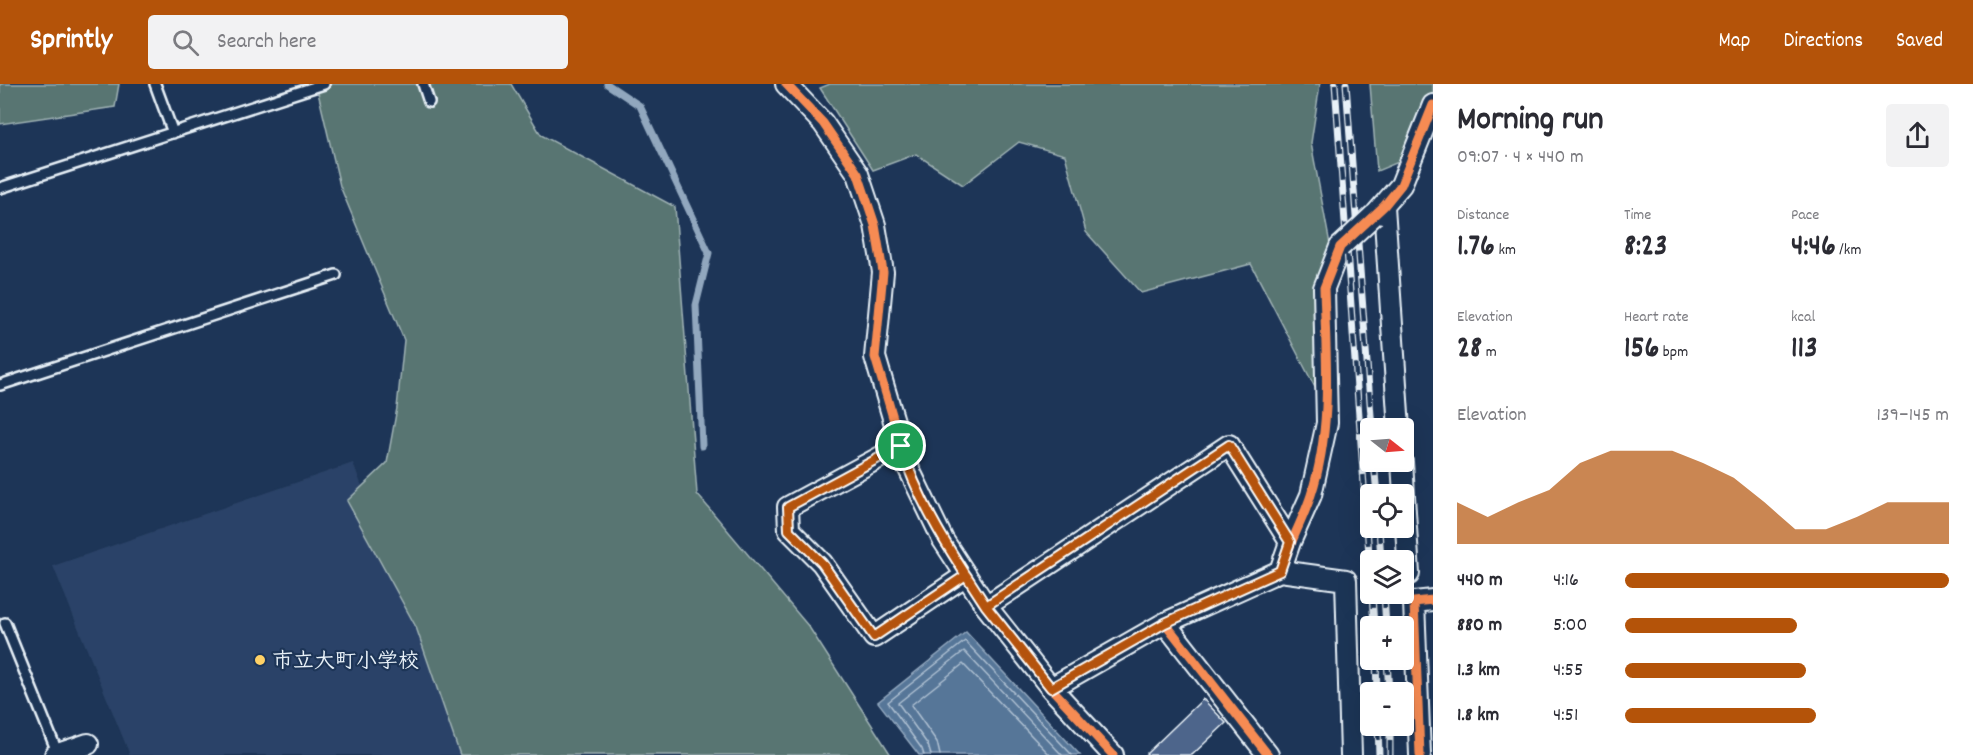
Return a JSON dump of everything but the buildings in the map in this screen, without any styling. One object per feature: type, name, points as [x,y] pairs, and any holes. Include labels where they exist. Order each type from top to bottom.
[{"type":"street","points":[[786,84],[823,123],[858,174],[875,225],[883,272],[875,357],[907,465],[944,540],[986,606],[1051,688],[1113,755]]},
{"type":"street","points":[[1280,571],[1311,495],[1327,423],[1324,288],[1340,247],[1379,211],[1401,185],[1423,135],[1433,105]]},
{"type":"street","points":[[1379,211],[1399,418]]},
{"type":"street","points":[[986,606],[1229,445],[1290,542]]},
{"type":"street","points":[[901,446],[788,507],[789,530],[822,563],[874,637],[966,575]]},
{"type":"street","points":[[1051,688],[1165,623],[1280,571],[1346,580],[1351,755]]},
{"type":"street","points":[[1425,745],[1414,602],[1433,600]]},
{"type":"street","points":[[1165,623],[1268,755]]},
{"type":"street","points":[[56,754],[88,744]]},
{"type":"lane","points":[[155,84],[173,133]]},
{"type":"lane","points":[[0,188],[324,84]]},
{"type":"lane","points":[[423,84],[429,102]]},
{"type":"lane","points":[[0,385],[336,275]]},
{"type":"lane","points":[[5,623],[56,754]]},
{"type":"shaded area","name":"市立大町小学校","points":[[353,463],[465,755],[130,755],[53,566]]},
{"type":"green space","points":[[0,84],[119,84],[115,107],[0,124]]},
{"type":"green space","points":[[316,84],[511,84],[541,135],[675,207],[697,494],[809,627],[891,755],[460,755],[416,627],[347,501],[387,463],[397,408],[404,340],[340,186]]},
{"type":"green space","points":[[830,84],[1320,84],[1311,143],[1335,271],[1335,426],[1251,264],[1141,293],[1086,232],[1065,155],[1019,142],[963,185],[916,154],[873,170],[820,88]]},
{"type":"green space","points":[[1370,84],[1433,84],[1433,135],[1425,151],[1377,171]]},
{"type":"water","points":[[966,632],[1080,755],[919,755],[878,702]]},
{"type":"waterway","points":[[607,84],[640,106],[709,253],[696,305],[702,446]]},
{"type":"railway","points":[[1335,84],[1369,550]]},
{"type":"railway","points":[[1346,84],[1371,418]]},
{"type":"railway","points":[[1375,472],[1376,484]]},
{"type":"railway","points":[[1380,538],[1380,550]]},
{"type":"railway","points":[[1373,604],[1373,616]]},
{"type":"railway","points":[[1385,604],[1385,616]]},
{"type":"railway","points":[[1376,670],[1377,682]]},
{"type":"railway","points":[[1388,670],[1388,682]]},
{"type":"railway","points":[[1378,736],[1379,755]]},
{"type":"railway","points":[[1390,736],[1390,755]]},
{"type":"cycle path","points":[[786,84],[823,123],[858,174],[875,225],[883,272],[875,357],[907,465],[943,540],[986,606],[1051,688],[1113,755]]},
{"type":"cycle path","points":[[1280,571],[1311,495],[1323,444],[1327,366],[1324,288],[1340,247],[1384,206],[1401,185],[1433,105]]},
{"type":"cycle path","points":[[1420,755],[1414,602],[1433,600]]},
{"type":"cycle path","points":[[1165,623],[1268,755]]},
{"type":"place","name":"市立大町小学校","points":[[260,660]]},
{"type":"route","points":[[901,446],[788,507],[789,530],[822,563],[874,637],[966,575],[986,606],[1051,688],[1165,623],[1280,571],[1290,542],[1229,445],[986,606],[944,540],[907,465],[901,446]]}]
